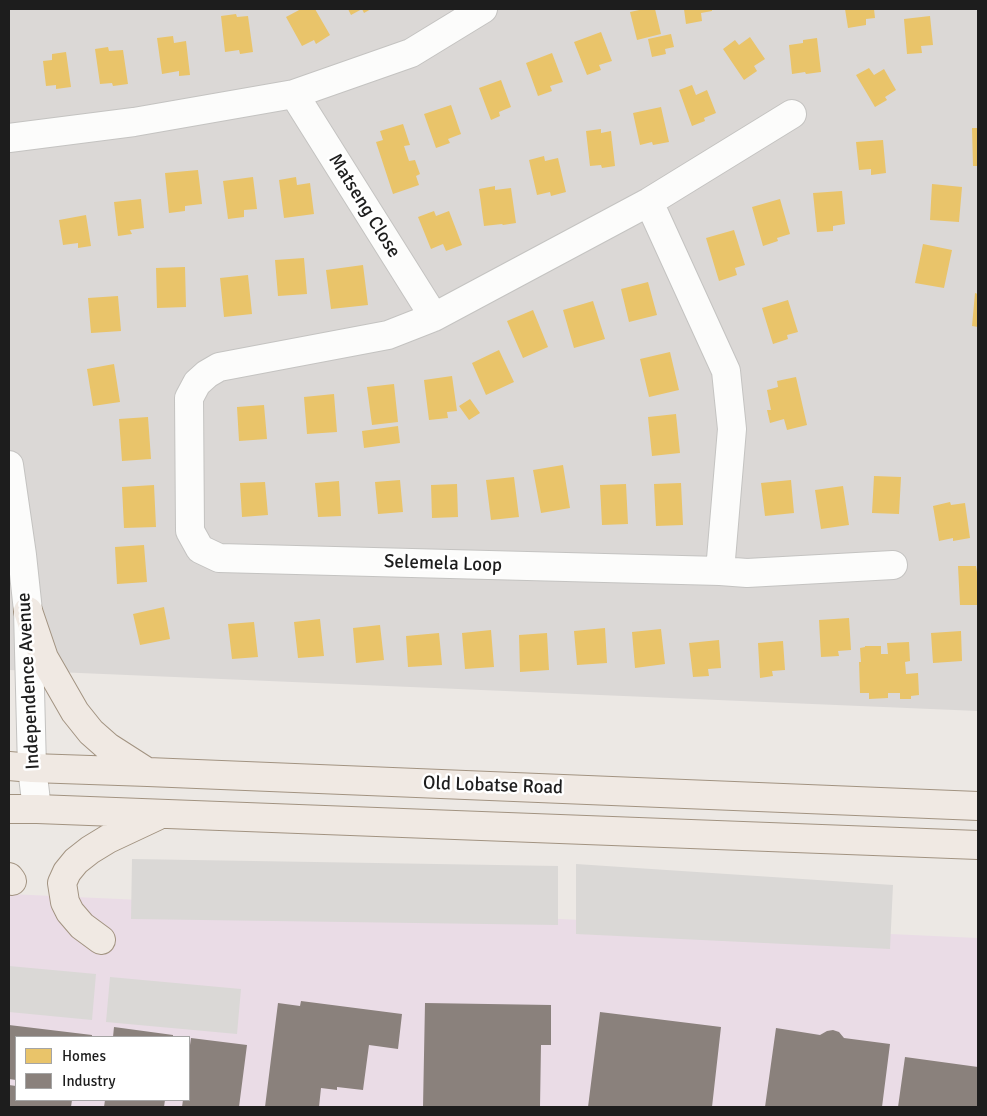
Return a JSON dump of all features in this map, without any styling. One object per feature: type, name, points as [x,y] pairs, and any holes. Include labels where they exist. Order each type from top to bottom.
[{"type":"main road","points":[[28,611],[44,658],[75,712],[91,732],[108,747],[148,772]]},
{"type":"main road","name":"Old Lobatse Road","points":[[20,767],[978,806]]},
{"type":"main road","points":[[9,809],[36,808],[978,845]]},
{"type":"main road","points":[[101,940],[82,926],[70,912],[65,902],[62,883],[67,872],[76,861],[90,850],[108,839],[160,814]]},
{"type":"street","points":[[9,138],[134,122],[294,94],[410,53],[483,9]]},
{"type":"street","name":"Matseng Close","points":[[294,94],[434,317]]},
{"type":"street","name":"Selemela Loop","points":[[792,114],[649,202],[434,317],[388,335],[218,367],[207,374],[197,382],[189,398],[190,531],[200,549],[219,558],[747,573],[893,565]]},
{"type":"street","points":[[649,202],[726,371],[732,429],[720,571]]},
{"type":"street","name":"Independence Avenue","points":[[9,465],[28,611],[20,767],[36,808]]},
{"type":"shaded area","points":[[9,9],[978,9],[978,711],[9,670]]},
{"type":"shaded area","points":[[132,859],[558,866],[558,925],[131,919]]},
{"type":"shaded area","points":[[576,864],[893,885],[890,949],[576,934]]},
{"type":"shaded area","points":[[9,894],[978,938],[978,1107],[9,1107]]},
{"type":"shaded area","points":[[9,966],[96,974],[92,1020],[9,1012]]},
{"type":"shaded area","points":[[110,977],[241,989],[237,1034],[106,1022]]},
{"type":"building: Homes","points":[[301,9],[315,9],[330,35],[316,44],[314,40],[302,46],[286,17]]},
{"type":"building: Homes","points":[[348,9],[362,9],[351,15]]},
{"type":"building: Homes","points":[[362,9],[371,9],[364,13]]},
{"type":"building: Homes","points":[[655,9],[661,34],[637,40],[630,12]]},
{"type":"building: Homes","points":[[684,9],[712,9],[712,11],[701,13],[702,21],[686,24]]},
{"type":"building: Homes","points":[[845,9],[874,9],[875,18],[866,19],[866,25],[848,28]]},
{"type":"building: Homes","points":[[236,14],[237,17],[248,16],[253,52],[240,54],[239,50],[225,52],[221,16]]},
{"type":"building: Homes","points":[[930,16],[933,45],[921,46],[922,53],[907,54],[904,19]]},
{"type":"building: Homes","points":[[601,32],[612,61],[599,65],[601,70],[587,75],[574,42]]},
{"type":"building: Homes","points":[[671,34],[674,47],[665,49],[666,54],[652,57],[648,39]]},
{"type":"building: Homes","points":[[173,36],[174,43],[186,41],[190,75],[179,76],[179,71],[162,74],[157,38]]},
{"type":"building: Homes","points":[[750,37],[765,59],[754,66],[757,71],[744,80],[723,49],[735,40],[739,45]]},
{"type":"building: Homes","points":[[817,38],[821,72],[792,74],[789,45]]},
{"type":"building: Homes","points":[[108,47],[109,51],[123,50],[128,84],[113,86],[112,83],[100,84],[95,49]]},
{"type":"building: Homes","points":[[66,52],[71,87],[56,89],[56,85],[46,86],[43,61],[52,60],[52,54]]},
{"type":"building: Homes","points":[[552,53],[563,82],[550,86],[552,91],[538,96],[526,63]]},
{"type":"building: Homes","points":[[869,68],[874,75],[884,69],[896,90],[885,97],[887,100],[875,107],[856,75]]},
{"type":"building: Homes","points":[[501,80],[511,107],[499,112],[500,116],[491,120],[479,88]]},
{"type":"building: Homes","points":[[692,85],[696,95],[707,90],[716,113],[704,118],[705,121],[692,126],[679,90]]},
{"type":"building: Homes","points":[[451,105],[461,134],[448,139],[450,143],[436,148],[424,114]]},
{"type":"building: Homes","points":[[661,107],[669,142],[653,145],[652,142],[640,145],[633,113]]},
{"type":"building: Homes","points":[[403,124],[410,145],[404,146],[409,161],[415,160],[420,174],[416,176],[419,185],[393,194],[376,142],[383,140],[380,131]]},
{"type":"building: Homes","points":[[972,128],[978,128],[978,166],[973,166]]},
{"type":"building: Homes","points":[[601,129],[601,133],[611,131],[615,166],[602,168],[601,165],[590,166],[586,131]]},
{"type":"building: Homes","points":[[883,140],[886,173],[871,175],[871,169],[859,170],[856,142]]},
{"type":"building: Homes","points":[[544,156],[545,161],[558,158],[566,192],[551,196],[550,192],[537,195],[529,160]]},
{"type":"building: Homes","points":[[198,170],[202,204],[185,206],[185,211],[169,213],[165,173]]},
{"type":"building: Homes","points":[[253,177],[257,209],[244,210],[244,217],[228,219],[223,181]]},
{"type":"building: Homes","points":[[296,177],[297,185],[310,183],[314,214],[284,218],[279,180]]},
{"type":"building: Homes","points":[[932,184],[962,187],[959,222],[930,220]]},
{"type":"building: Homes","points":[[495,186],[495,190],[511,188],[516,223],[484,226],[479,189]]},
{"type":"building: Homes","points":[[842,191],[845,224],[833,226],[833,231],[817,232],[813,193]]},
{"type":"building: Homes","points":[[141,199],[144,228],[130,230],[132,234],[118,236],[114,202]]},
{"type":"building: Homes","points":[[780,199],[790,234],[777,238],[778,241],[763,246],[752,207]]},
{"type":"building: Homes","points":[[434,211],[436,216],[449,211],[462,245],[446,251],[443,244],[431,249],[418,217]]},
{"type":"building: Homes","points":[[86,215],[91,246],[78,248],[78,243],[63,245],[59,220]]},
{"type":"building: Homes","points":[[734,230],[745,265],[735,268],[737,275],[719,281],[706,238]]},
{"type":"building: Homes","points":[[923,244],[952,250],[944,288],[915,283]]},
{"type":"building: Homes","points":[[304,258],[307,294],[278,296],[275,260]]},
{"type":"building: Homes","points":[[363,265],[368,305],[331,309],[326,270]]},
{"type":"building: Homes","points":[[185,267],[186,307],[157,308],[156,268]]},
{"type":"building: Homes","points":[[248,275],[252,314],[224,317],[220,278]]},
{"type":"building: Homes","points":[[648,282],[657,315],[629,322],[621,289]]},
{"type":"building: Homes","points":[[975,293],[978,294],[978,327],[972,326]]},
{"type":"building: Homes","points":[[118,296],[121,331],[91,333],[88,298]]},
{"type":"building: Homes","points":[[788,300],[798,332],[787,335],[788,339],[773,344],[762,308]]},
{"type":"building: Homes","points":[[593,301],[605,339],[574,348],[563,310]]},
{"type":"building: Homes","points":[[533,310],[548,347],[523,358],[507,321]]},
{"type":"building: Homes","points":[[499,350],[514,382],[486,395],[472,363]]},
{"type":"building: Homes","points":[[670,352],[679,390],[649,397],[640,359]]},
{"type":"building: Homes","points":[[114,364],[120,402],[93,406],[87,369]]},
{"type":"building: Homes","points":[[452,376],[457,411],[447,412],[448,418],[429,420],[424,380]]},
{"type":"building: Homes","points":[[796,377],[807,425],[787,430],[784,419],[770,423],[767,410],[771,410],[767,390],[778,387],[777,381]]},
{"type":"building: Homes","points":[[394,384],[398,422],[372,425],[367,387]]},
{"type":"building: Homes","points":[[334,394],[337,432],[307,434],[304,397]]},
{"type":"building: Homes","points":[[470,399],[480,413],[469,420],[459,406]]},
{"type":"building: Homes","points":[[264,405],[267,439],[239,441],[237,407]]},
{"type":"building: Homes","points":[[676,414],[680,453],[652,456],[648,417]]},
{"type":"building: Homes","points":[[148,417],[151,459],[122,461],[119,419]]},
{"type":"building: Homes","points":[[398,426],[400,443],[364,448],[362,431]]},
{"type":"building: Homes","points":[[563,465],[570,508],[541,513],[533,470]]},
{"type":"building: Homes","points":[[874,476],[901,477],[899,514],[872,513]]},
{"type":"building: Homes","points":[[514,477],[519,517],[491,520],[486,480]]},
{"type":"building: Homes","points":[[400,480],[403,512],[378,514],[375,482]]},
{"type":"building: Homes","points":[[791,480],[794,513],[765,516],[761,483]]},
{"type":"building: Homes","points":[[339,481],[341,516],[318,517],[315,483]]},
{"type":"building: Homes","points":[[265,482],[268,515],[242,517],[240,483]]},
{"type":"building: Homes","points":[[681,483],[683,525],[656,526],[654,484]]},
{"type":"building: Homes","points":[[457,484],[458,517],[432,518],[431,485]]},
{"type":"building: Homes","points":[[626,484],[628,524],[602,525],[600,485]]},
{"type":"building: Homes","points":[[154,485],[156,527],[124,528],[122,487]]},
{"type":"building: Homes","points":[[843,486],[849,525],[821,529],[815,490]]},
{"type":"building: Homes","points":[[950,502],[951,505],[965,503],[970,538],[953,541],[953,538],[939,541],[933,506]]},
{"type":"building: Homes","points":[[144,545],[147,582],[117,584],[115,547]]},
{"type":"building: Homes","points":[[958,566],[976,566],[978,571],[978,605],[960,605]]},
{"type":"building: Homes","points":[[164,607],[170,639],[140,645],[133,614]]},
{"type":"building: Homes","points":[[849,618],[851,650],[838,651],[839,656],[821,657],[819,620]]},
{"type":"building: Homes","points":[[320,619],[324,656],[298,658],[294,622]]},
{"type":"building: Homes","points":[[254,622],[258,657],[232,659],[228,624]]},
{"type":"building: Homes","points":[[380,625],[384,660],[356,663],[353,628]]},
{"type":"building: Homes","points":[[605,628],[607,663],[577,665],[574,631]]},
{"type":"building: Homes","points":[[661,629],[665,664],[635,668],[632,632]]},
{"type":"building: Homes","points":[[491,630],[494,667],[465,669],[462,633]]},
{"type":"building: Homes","points":[[961,631],[962,661],[933,663],[931,633]]},
{"type":"building: Homes","points":[[439,633],[442,665],[408,667],[406,636]]},
{"type":"building: Homes","points":[[547,633],[549,670],[520,672],[519,635]]},
{"type":"building: Homes","points":[[719,640],[721,668],[708,669],[709,676],[693,677],[689,643]]},
{"type":"building: Homes","points":[[783,641],[785,670],[772,671],[773,676],[760,678],[758,643]]},
{"type":"building: Homes","points":[[909,642],[910,661],[905,662],[906,674],[918,673],[919,695],[911,696],[911,699],[900,699],[900,693],[888,693],[888,698],[869,699],[869,693],[860,693],[860,648],[865,646],[881,646],[881,654],[888,654],[887,643]]},
{"type":"building: Industry","points":[[301,1001],[402,1014],[398,1049],[369,1045],[363,1090],[337,1087],[337,1090],[321,1088],[319,1107],[265,1107],[278,1003],[300,1006]]},
{"type":"building: Industry","points":[[425,1003],[551,1005],[551,1045],[541,1045],[540,1107],[423,1107]]},
{"type":"building: Industry","points":[[600,1012],[721,1027],[712,1107],[588,1107]]},
{"type":"building: Industry","points":[[9,1025],[92,1035],[15,1036],[15,1080],[9,1079]]},
{"type":"building: Industry","points":[[114,1027],[173,1035],[173,1036],[113,1036]]},
{"type":"building: Industry","points":[[776,1028],[820,1035],[833,1030],[839,1032],[844,1038],[890,1044],[882,1107],[765,1107]]},
{"type":"building: Industry","points":[[191,1038],[247,1045],[239,1107],[182,1107],[183,1101],[190,1101]]},
{"type":"building: Industry","points":[[905,1057],[978,1067],[978,1107],[898,1107]]},
{"type":"building: Industry","points":[[9,1085],[15,1086],[15,1101],[72,1101],[71,1107],[9,1107]]},
{"type":"building: Industry","points":[[105,1101],[165,1101],[164,1107],[104,1107]]}]
